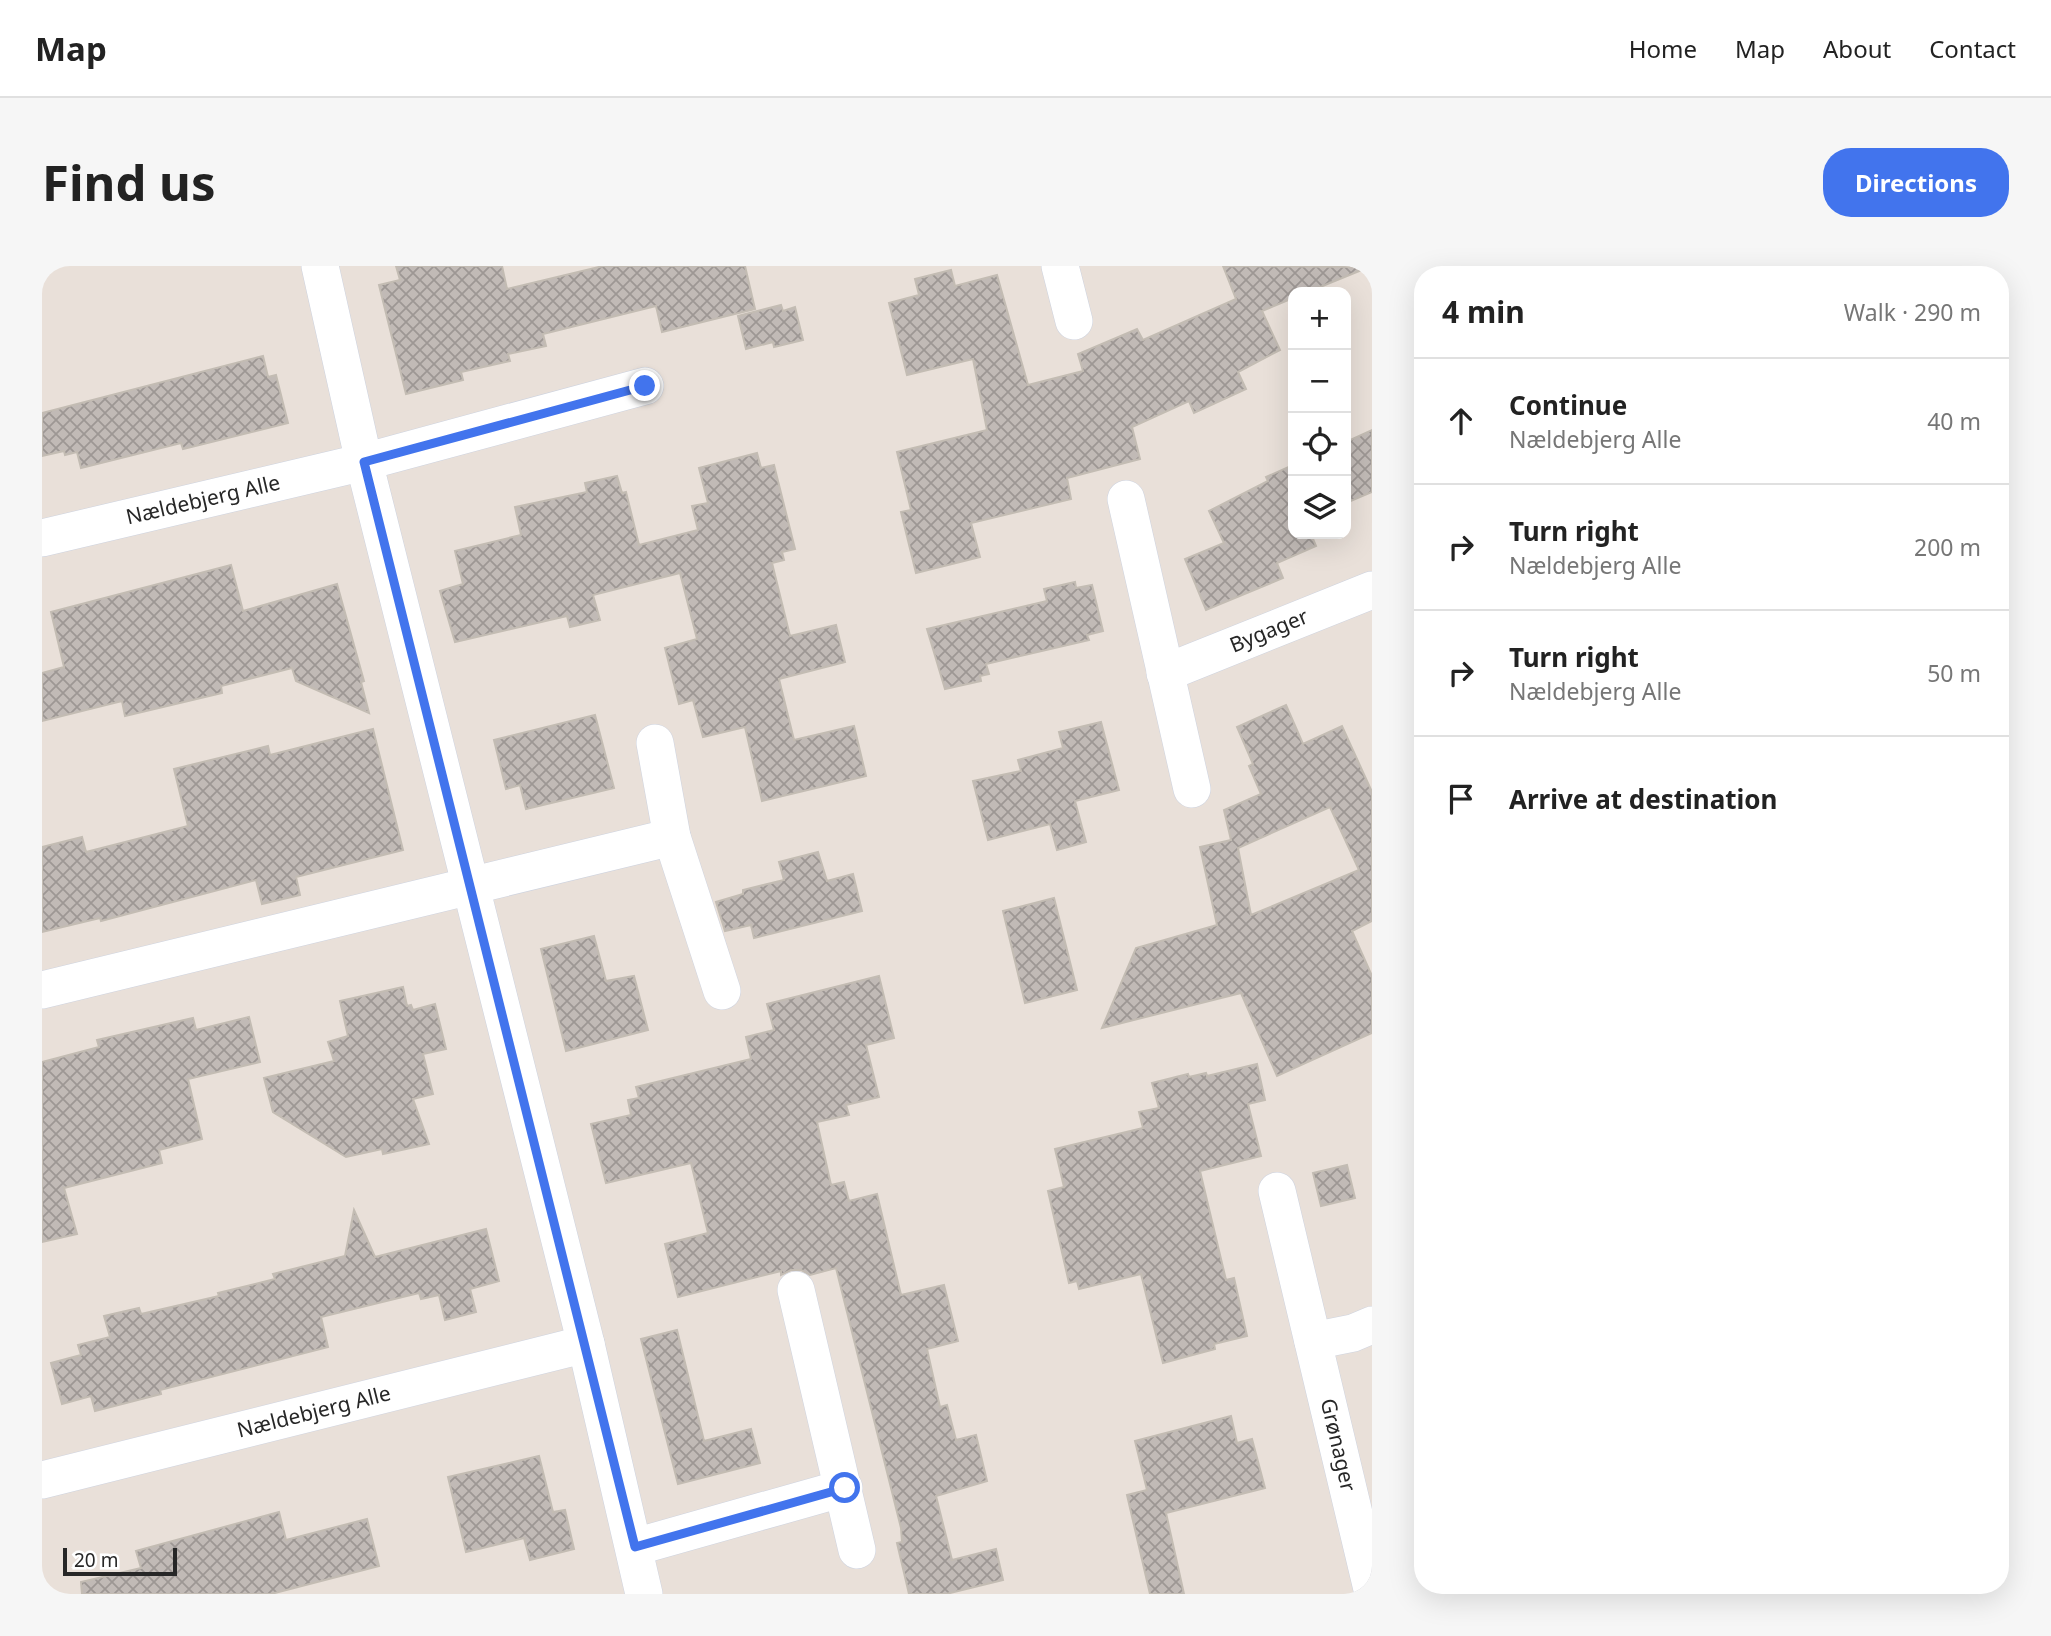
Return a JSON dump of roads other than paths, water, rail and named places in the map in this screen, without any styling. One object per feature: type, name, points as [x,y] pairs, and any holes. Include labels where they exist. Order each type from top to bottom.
[{"type":"street","points":[[320,266],[364,462],[586,1344],[644,1594]]},
{"type":"street","points":[[1060,266],[1074,321]]},
{"type":"street","name":"Nældebjerg Alle","points":[[42,538],[364,462],[645,386]]},
{"type":"street","points":[[1126,499],[1192,789]]},
{"type":"street","name":"Bygager","points":[[1166,673],[1372,590]]},
{"type":"street","points":[[655,743],[672,837],[722,991]]},
{"type":"street","points":[[42,990],[471,888],[672,837]]},
{"type":"street","name":"Grønager","points":[[1277,1191],[1372,1589]]},
{"type":"street","points":[[796,1290],[845,1488],[857,1550]]},
{"type":"street","points":[[1313,1341],[1353,1333],[1372,1325]]},
{"type":"street","name":"Nældebjerg Alle","points":[[42,1480],[586,1344]]},
{"type":"street","points":[[635,1547],[845,1488]]}]
